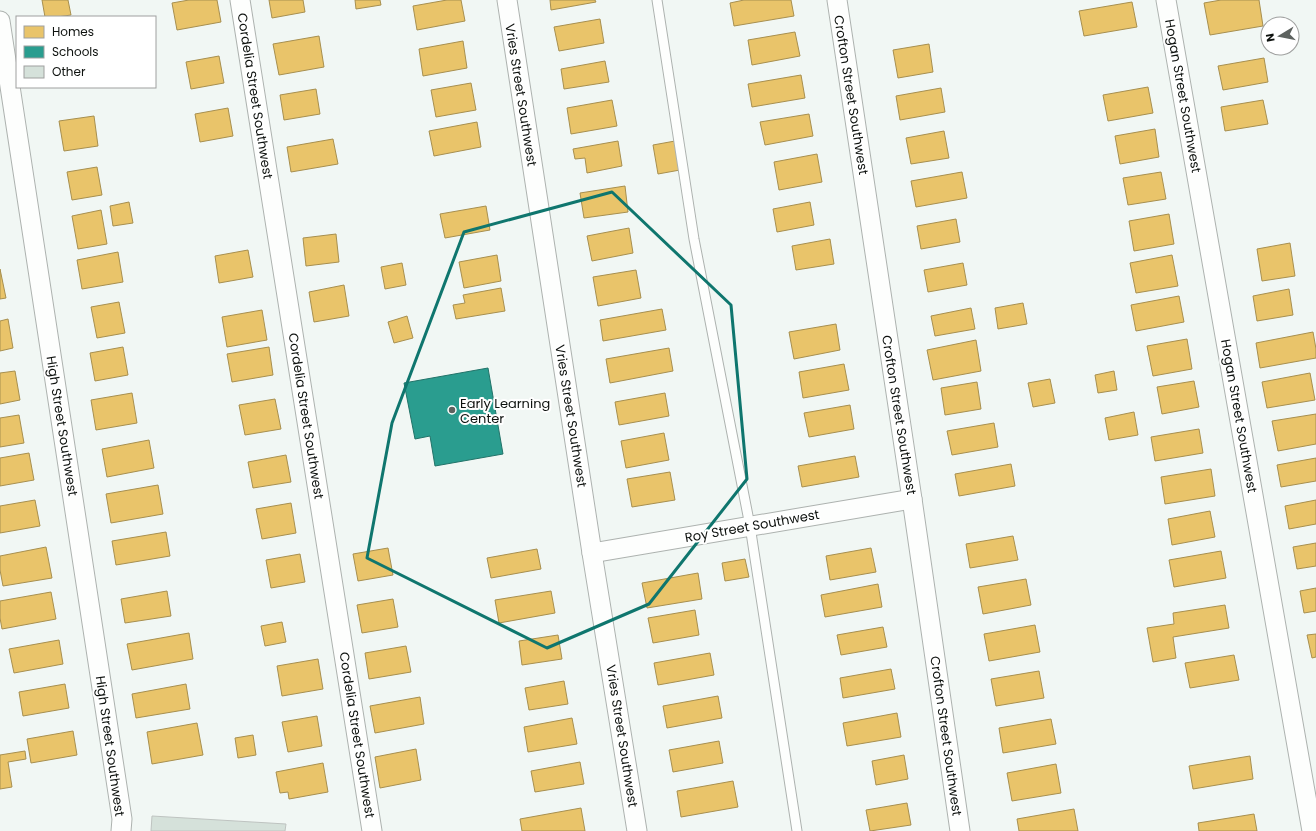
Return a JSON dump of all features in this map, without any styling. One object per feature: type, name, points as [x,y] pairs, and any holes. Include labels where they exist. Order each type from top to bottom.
[{"type":"street","name":"Cordelia Street Southwest","points":[[240,0],[372,831]]},
{"type":"street","name":"Vries Street Southwest","points":[[507,0],[592,553],[637,831]]},
{"type":"street","name":"Crofton Street Southwest","points":[[837,0],[960,831]]},
{"type":"street","name":"Hogan Street Southwest","points":[[1166,0],[1312,831]]},
{"type":"street","name":"High Street Southwest","points":[[0,21],[122,819],[121,831]]},
{"type":"street","name":"Roy Street Southwest","points":[[592,553],[912,499]]},
{"type":"lane","points":[[657,0],[694,239],[750,526],[797,831]]},
{"type":"highlighted area","points":[[612,192],[731,305],[747,479],[649,604],[547,648],[367,558],[392,423],[464,232]]},
{"type":"building: Homes","points":[[42,0],[68,0],[71,15],[45,16]]},
{"type":"building: Homes","points":[[189,0],[217,0],[221,22],[177,30],[172,3]]},
{"type":"building: Homes","points":[[269,0],[303,0],[305,12],[272,18]]},
{"type":"building: Homes","points":[[355,0],[380,0],[381,5],[356,9]]},
{"type":"building: Homes","points":[[447,0],[461,0],[465,21],[417,30],[413,6]]},
{"type":"building: Homes","points":[[550,0],[595,0],[596,2],[551,10]]},
{"type":"building: Homes","points":[[744,0],[791,0],[794,16],[734,26],[730,3]]},
{"type":"building: Homes","points":[[1221,0],[1259,0],[1261,16],[1260,16],[1260,27],[1210,35],[1204,3]]},
{"type":"building: Homes","points":[[1132,2],[1137,27],[1084,36],[1079,11]]},
{"type":"building: Homes","points":[[600,19],[604,43],[559,51],[554,27]]},
{"type":"building: Homes","points":[[795,32],[800,56],[752,65],[748,40]]},
{"type":"building: Homes","points":[[319,36],[324,67],[279,75],[273,44]]},
{"type":"building: Homes","points":[[463,41],[467,68],[423,76],[419,49]]},
{"type":"building: Homes","points":[[929,44],[933,72],[898,78],[893,50]]},
{"type":"building: Homes","points":[[219,56],[224,83],[191,89],[186,62]]},
{"type":"building: Homes","points":[[1264,58],[1268,82],[1223,90],[1218,66]]},
{"type":"building: Homes","points":[[605,61],[609,82],[564,89],[561,69]]},
{"type":"building: Homes","points":[[801,75],[805,98],[752,107],[748,84]]},
{"type":"building: Homes","points":[[471,83],[476,110],[436,117],[431,90]]},
{"type":"building: Homes","points":[[1148,87],[1153,113],[1108,121],[1103,95]]},
{"type":"building: Homes","points":[[941,88],[945,112],[900,120],[896,96]]},
{"type":"building: Homes","points":[[316,89],[320,114],[284,120],[280,95]]},
{"type":"building: Homes","points":[[612,100],[617,126],[571,134],[567,108]]},
{"type":"building: Homes","points":[[1263,100],[1268,124],[1225,131],[1221,107]]},
{"type":"building: Homes","points":[[228,108],[233,136],[200,142],[195,114]]},
{"type":"building: Homes","points":[[809,114],[813,136],[765,145],[760,122]]},
{"type":"building: Homes","points":[[94,116],[98,146],[64,151],[59,121]]},
{"type":"building: Homes","points":[[477,122],[481,147],[434,156],[429,131]]},
{"type":"building: Homes","points":[[1155,129],[1159,157],[1120,164],[1115,136]]},
{"type":"building: Homes","points":[[944,131],[949,158],[911,164],[906,138]]},
{"type":"building: Homes","points":[[333,139],[338,164],[291,172],[287,147]]},
{"type":"building: Homes","points":[[618,141],[622,166],[587,173],[585,158],[575,159],[573,149]]},
{"type":"building: Homes","points":[[675,141],[680,170],[658,174],[653,145]]},
{"type":"building: Homes","points":[[817,154],[822,182],[779,190],[774,162]]},
{"type":"building: Homes","points":[[97,167],[102,195],[72,200],[67,172]]},
{"type":"building: Homes","points":[[962,172],[967,198],[916,207],[911,181]]},
{"type":"building: Homes","points":[[1161,172],[1166,199],[1128,205],[1123,178]]},
{"type":"building: Homes","points":[[625,186],[628,212],[584,218],[580,193]]},
{"type":"building: Homes","points":[[129,202],[133,223],[113,226],[110,206]]},
{"type":"building: Homes","points":[[810,202],[814,225],[777,232],[773,209]]},
{"type":"building: Homes","points":[[486,206],[490,230],[445,238],[440,214]]},
{"type":"building: Homes","points":[[101,210],[107,244],[78,249],[72,216]]},
{"type":"building: Homes","points":[[1169,214],[1174,244],[1134,251],[1129,221]]},
{"type":"building: Homes","points":[[956,219],[960,242],[921,249],[917,226]]},
{"type":"building: Homes","points":[[629,228],[633,253],[592,261],[587,236]]},
{"type":"building: Homes","points":[[336,234],[339,262],[306,266],[303,238]]},
{"type":"building: Homes","points":[[830,239],[834,264],[796,270],[792,246]]},
{"type":"building: Homes","points":[[1290,243],[1295,276],[1262,281],[1257,249]]},
{"type":"building: Homes","points":[[248,250],[253,277],[219,283],[215,256]]},
{"type":"building: Homes","points":[[118,252],[123,282],[82,289],[77,260]]},
{"type":"building: Homes","points":[[497,255],[501,281],[464,288],[459,262]]},
{"type":"building: Homes","points":[[1172,255],[1178,286],[1136,293],[1130,263]]},
{"type":"building: Homes","points":[[402,263],[406,285],[385,289],[381,267]]},
{"type":"building: Homes","points":[[963,263],[967,285],[928,292],[924,270]]},
{"type":"building: Homes","points":[[0,269],[6,298],[0,299]]},
{"type":"building: Homes","points":[[636,270],[641,298],[598,306],[593,277]]},
{"type":"building: Homes","points":[[344,285],[349,316],[314,322],[309,292]]},
{"type":"building: Homes","points":[[501,288],[505,311],[456,319],[453,305],[465,303],[463,295]]},
{"type":"building: Homes","points":[[1289,289],[1293,315],[1257,321],[1253,296]]},
{"type":"building: Homes","points":[[1179,296],[1184,322],[1136,331],[1131,305]]},
{"type":"building: Homes","points":[[119,302],[125,333],[97,338],[91,307]]},
{"type":"building: Homes","points":[[1023,303],[1027,324],[998,329],[995,308]]},
{"type":"building: Homes","points":[[971,308],[975,329],[935,336],[931,316]]},
{"type":"building: Homes","points":[[662,309],[666,330],[603,341],[600,320]]},
{"type":"building: Homes","points":[[262,310],[267,340],[227,347],[222,317]]},
{"type":"building: Homes","points":[[407,316],[413,338],[394,343],[388,322]]},
{"type":"building: Homes","points":[[8,319],[13,348],[0,351],[0,321]]},
{"type":"building: Homes","points":[[836,324],[840,350],[794,359],[789,332]]},
{"type":"building: Homes","points":[[1313,332],[1316,358],[1260,368],[1256,343]]},
{"type":"building: Homes","points":[[1187,339],[1192,369],[1153,376],[1147,346]]},
{"type":"building: Homes","points":[[976,340],[981,371],[933,380],[927,350]]},
{"type":"building: Homes","points":[[123,347],[128,375],[95,381],[90,353]]},
{"type":"building: Homes","points":[[269,347],[273,375],[232,382],[227,354]]},
{"type":"building: Homes","points":[[669,348],[673,371],[610,383],[606,359]]},
{"type":"building: Homes","points":[[844,364],[849,390],[803,398],[799,372]]},
{"type":"building: Homes","points":[[15,371],[20,400],[0,404],[0,373]]},
{"type":"building: Homes","points":[[1114,371],[1117,390],[1098,393],[1095,375]]},
{"type":"building: Homes","points":[[1310,373],[1315,400],[1267,408],[1262,382]]},
{"type":"building: Homes","points":[[1050,379],[1055,403],[1033,407],[1028,383]]},
{"type":"building: Homes","points":[[1194,381],[1199,407],[1162,414],[1157,387]]},
{"type":"building: Homes","points":[[977,382],[981,409],[945,415],[941,388]]},
{"type":"building: Homes","points":[[132,393],[137,423],[96,430],[91,400]]},
{"type":"building: Homes","points":[[665,393],[669,416],[619,425],[615,402]]},
{"type":"building: Homes","points":[[275,399],[281,429],[245,435],[239,405]]},
{"type":"building: Homes","points":[[850,405],[854,429],[809,437],[804,413]]},
{"type":"building: Homes","points":[[1134,412],[1138,435],[1109,440],[1105,418]]},
{"type":"building: Homes","points":[[1316,414],[1316,444],[1278,451],[1272,421]]},
{"type":"building: Homes","points":[[19,415],[24,443],[0,447],[0,418]]},
{"type":"building: Homes","points":[[994,423],[998,447],[952,455],[947,431]]},
{"type":"building: Homes","points":[[1199,429],[1203,453],[1155,461],[1151,437]]},
{"type":"building: Homes","points":[[664,433],[669,460],[626,468],[621,441]]},
{"type":"building: Homes","points":[[149,440],[154,468],[107,477],[102,449]]},
{"type":"building: Homes","points":[[29,453],[34,480],[0,486],[0,458]]},
{"type":"building: Homes","points":[[286,455],[291,482],[253,488],[248,462]]},
{"type":"building: Homes","points":[[855,456],[859,477],[802,487],[798,466]]},
{"type":"building: Homes","points":[[1316,458],[1316,481],[1281,487],[1277,465]]},
{"type":"building: Homes","points":[[1011,464],[1015,486],[959,496],[955,474]]},
{"type":"building: Homes","points":[[1211,469],[1215,496],[1165,504],[1161,477]]},
{"type":"building: Homes","points":[[670,472],[675,500],[632,507],[627,479]]},
{"type":"building: Homes","points":[[158,485],[163,514],[111,523],[106,494]]},
{"type":"building: Homes","points":[[35,500],[40,526],[0,533],[0,506]]},
{"type":"building: Homes","points":[[1316,500],[1316,524],[1289,529],[1285,506]]},
{"type":"building: Homes","points":[[291,503],[296,533],[262,539],[256,509]]},
{"type":"building: Homes","points":[[1210,511],[1215,537],[1172,545],[1168,519]]},
{"type":"building: Homes","points":[[166,532],[170,556],[116,565],[112,541]]},
{"type":"building: Homes","points":[[1013,536],[1018,560],[970,568],[966,544]]},
{"type":"building: Homes","points":[[1316,543],[1316,566],[1297,569],[1293,547]]},
{"type":"building: Homes","points":[[46,547],[52,578],[3,586],[0,570],[0,556]]},
{"type":"building: Homes","points":[[388,548],[393,575],[358,581],[353,554]]},
{"type":"building: Homes","points":[[871,548],[876,572],[830,580],[826,556]]},
{"type":"building: Homes","points":[[537,549],[541,569],[491,578],[487,558]]},
{"type":"building: Homes","points":[[1221,551],[1226,578],[1174,587],[1169,560]]},
{"type":"building: Homes","points":[[300,554],[305,582],[271,588],[266,560]]},
{"type":"building: Homes","points":[[745,559],[749,577],[725,581],[722,563]]},
{"type":"building: Homes","points":[[698,573],[702,599],[647,608],[642,583]]},
{"type":"building: Homes","points":[[1026,579],[1031,605],[983,614],[978,587]]},
{"type":"building: Homes","points":[[878,584],[882,607],[825,617],[821,595]]},
{"type":"building: Homes","points":[[1316,588],[1316,611],[1304,613],[1300,591]]},
{"type":"building: Homes","points":[[167,591],[171,616],[125,623],[121,599]]},
{"type":"building: Homes","points":[[551,591],[555,613],[499,623],[495,600]]},
{"type":"building: Homes","points":[[51,592],[56,619],[2,629],[0,618],[0,601]]},
{"type":"building: Homes","points":[[393,599],[398,627],[362,633],[357,605]]},
{"type":"building: Homes","points":[[1225,605],[1229,628],[1173,637],[1176,658],[1153,662],[1147,628],[1174,624],[1173,613]]},
{"type":"building: Homes","points":[[695,610],[699,635],[653,643],[648,618]]},
{"type":"building: Homes","points":[[282,622],[286,642],[265,646],[261,626]]},
{"type":"building: Homes","points":[[1035,625],[1040,652],[989,661],[984,634]]},
{"type":"building: Homes","points":[[883,627],[887,647],[841,655],[837,635]]},
{"type":"building: Homes","points":[[189,633],[193,659],[132,670],[127,644]]},
{"type":"building: Homes","points":[[1316,634],[1316,657],[1312,658],[1307,635]]},
{"type":"building: Homes","points":[[558,635],[562,659],[522,665],[519,641]]},
{"type":"building: Homes","points":[[59,640],[63,664],[14,673],[9,649]]},
{"type":"building: Homes","points":[[406,646],[411,672],[369,679],[365,653]]},
{"type":"building: Homes","points":[[710,653],[714,675],[658,685],[654,663]]},
{"type":"building: Homes","points":[[1234,655],[1239,680],[1190,688],[1185,663]]},
{"type":"building: Homes","points":[[318,659],[323,689],[282,696],[277,666]]},
{"type":"building: Homes","points":[[891,669],[895,689],[843,698],[840,678]]},
{"type":"building: Homes","points":[[1039,671],[1044,698],[996,706],[991,679]]},
{"type":"building: Homes","points":[[564,681],[568,704],[529,710],[525,688]]},
{"type":"building: Homes","points":[[65,684],[69,708],[23,716],[19,692]]},
{"type":"building: Homes","points":[[186,684],[190,709],[136,718],[132,694]]},
{"type":"building: Homes","points":[[718,696],[722,718],[667,728],[663,706]]},
{"type":"building: Homes","points":[[420,697],[424,724],[375,733],[370,706]]},
{"type":"building: Homes","points":[[897,713],[901,737],[847,746],[843,723]]},
{"type":"building: Homes","points":[[317,716],[322,746],[288,752],[282,722]]},
{"type":"building: Homes","points":[[572,718],[577,744],[528,752],[524,727]]},
{"type":"building: Homes","points":[[1051,719],[1056,744],[1003,753],[999,728]]},
{"type":"building: Homes","points":[[197,723],[203,755],[152,764],[147,732]]},
{"type":"building: Homes","points":[[73,731],[77,755],[31,763],[27,739]]},
{"type":"building: Homes","points":[[253,735],[256,755],[238,758],[235,738]]},
{"type":"building: Homes","points":[[719,741],[723,763],[673,772],[669,750]]},
{"type":"building: Homes","points":[[416,749],[421,780],[380,788],[375,757]]},
{"type":"building: Homes","points":[[25,751],[26,759],[8,762],[12,787],[0,789],[0,755]]},
{"type":"building: Homes","points":[[904,755],[908,779],[876,785],[872,761]]},
{"type":"building: Homes","points":[[1250,756],[1253,779],[1193,789],[1189,766]]},
{"type":"building: Homes","points":[[580,762],[584,784],[535,792],[531,771]]},
{"type":"building: Homes","points":[[323,763],[328,792],[289,799],[288,792],[280,793],[276,772]]},
{"type":"building: Homes","points":[[1056,764],[1061,793],[1012,801],[1007,773]]},
{"type":"building: Homes","points":[[733,781],[738,807],[681,817],[677,791]]},
{"type":"building: Homes","points":[[907,803],[911,825],[870,831],[866,810]]},
{"type":"building: Homes","points":[[581,808],[585,831],[522,831],[520,819]]},
{"type":"building: Homes","points":[[1074,809],[1078,831],[1019,831],[1017,819]]},
{"type":"building: Homes","points":[[1254,814],[1257,831],[1199,831],[1198,823]]},
{"type":"building: Schools","name":"Early Learning Center","points":[[488,368],[503,454],[435,466],[430,436],[415,439],[404,383]]},
{"type":"building: Other","points":[[152,816],[286,824],[285,831],[151,831]]},
{"type":"place","name":"Early Learning Center","points":[[452,410]]}]
